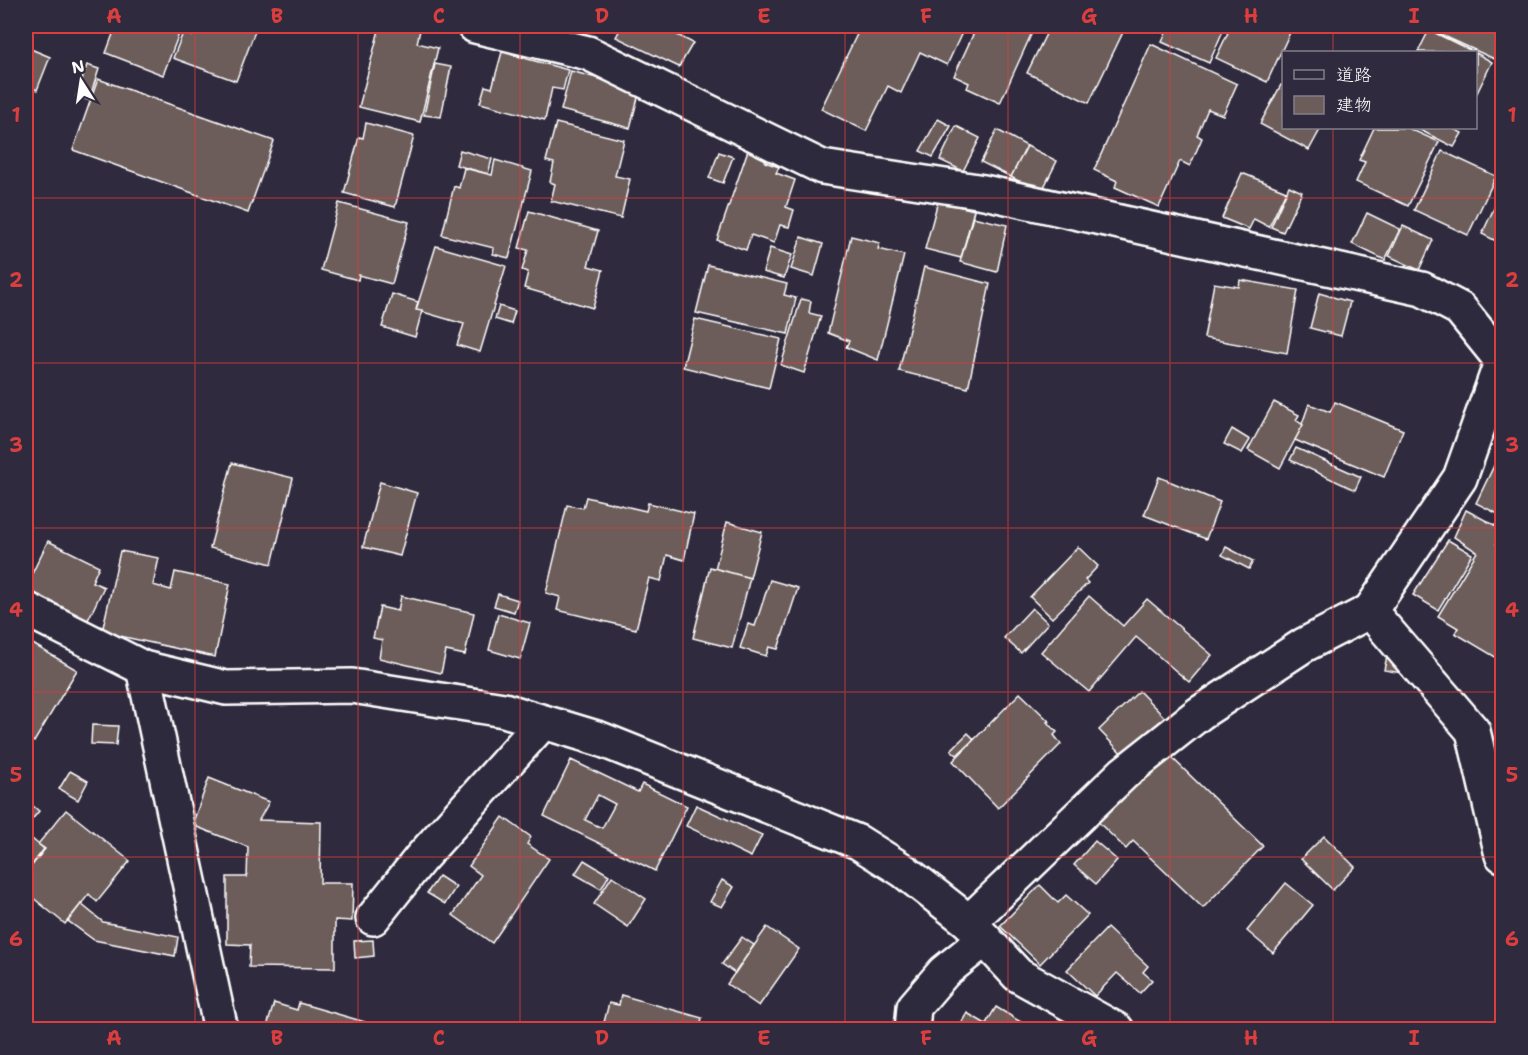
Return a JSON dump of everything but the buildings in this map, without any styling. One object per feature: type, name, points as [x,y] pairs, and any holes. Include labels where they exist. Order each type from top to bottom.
[{"type":"street","points":[[475,26],[588,53],[822,167],[984,192],[1422,289],[1460,309],[1502,360],[1495,404],[1460,478],[1370,611],[1304,645],[1200,713],[1124,773],[977,930],[914,1007],[912,1029]]},
{"type":"street","points":[[26,609],[142,668],[226,688],[352,686],[504,710],[600,739],[858,842],[904,871],[977,930],[1018,975],[1117,1029]]},
{"type":"street","points":[[1370,611],[1473,731],[1503,855]]},
{"type":"street","points":[[142,668],[221,1029]]},
{"type":"street","points":[[372,918],[420,859],[543,722]]}]
